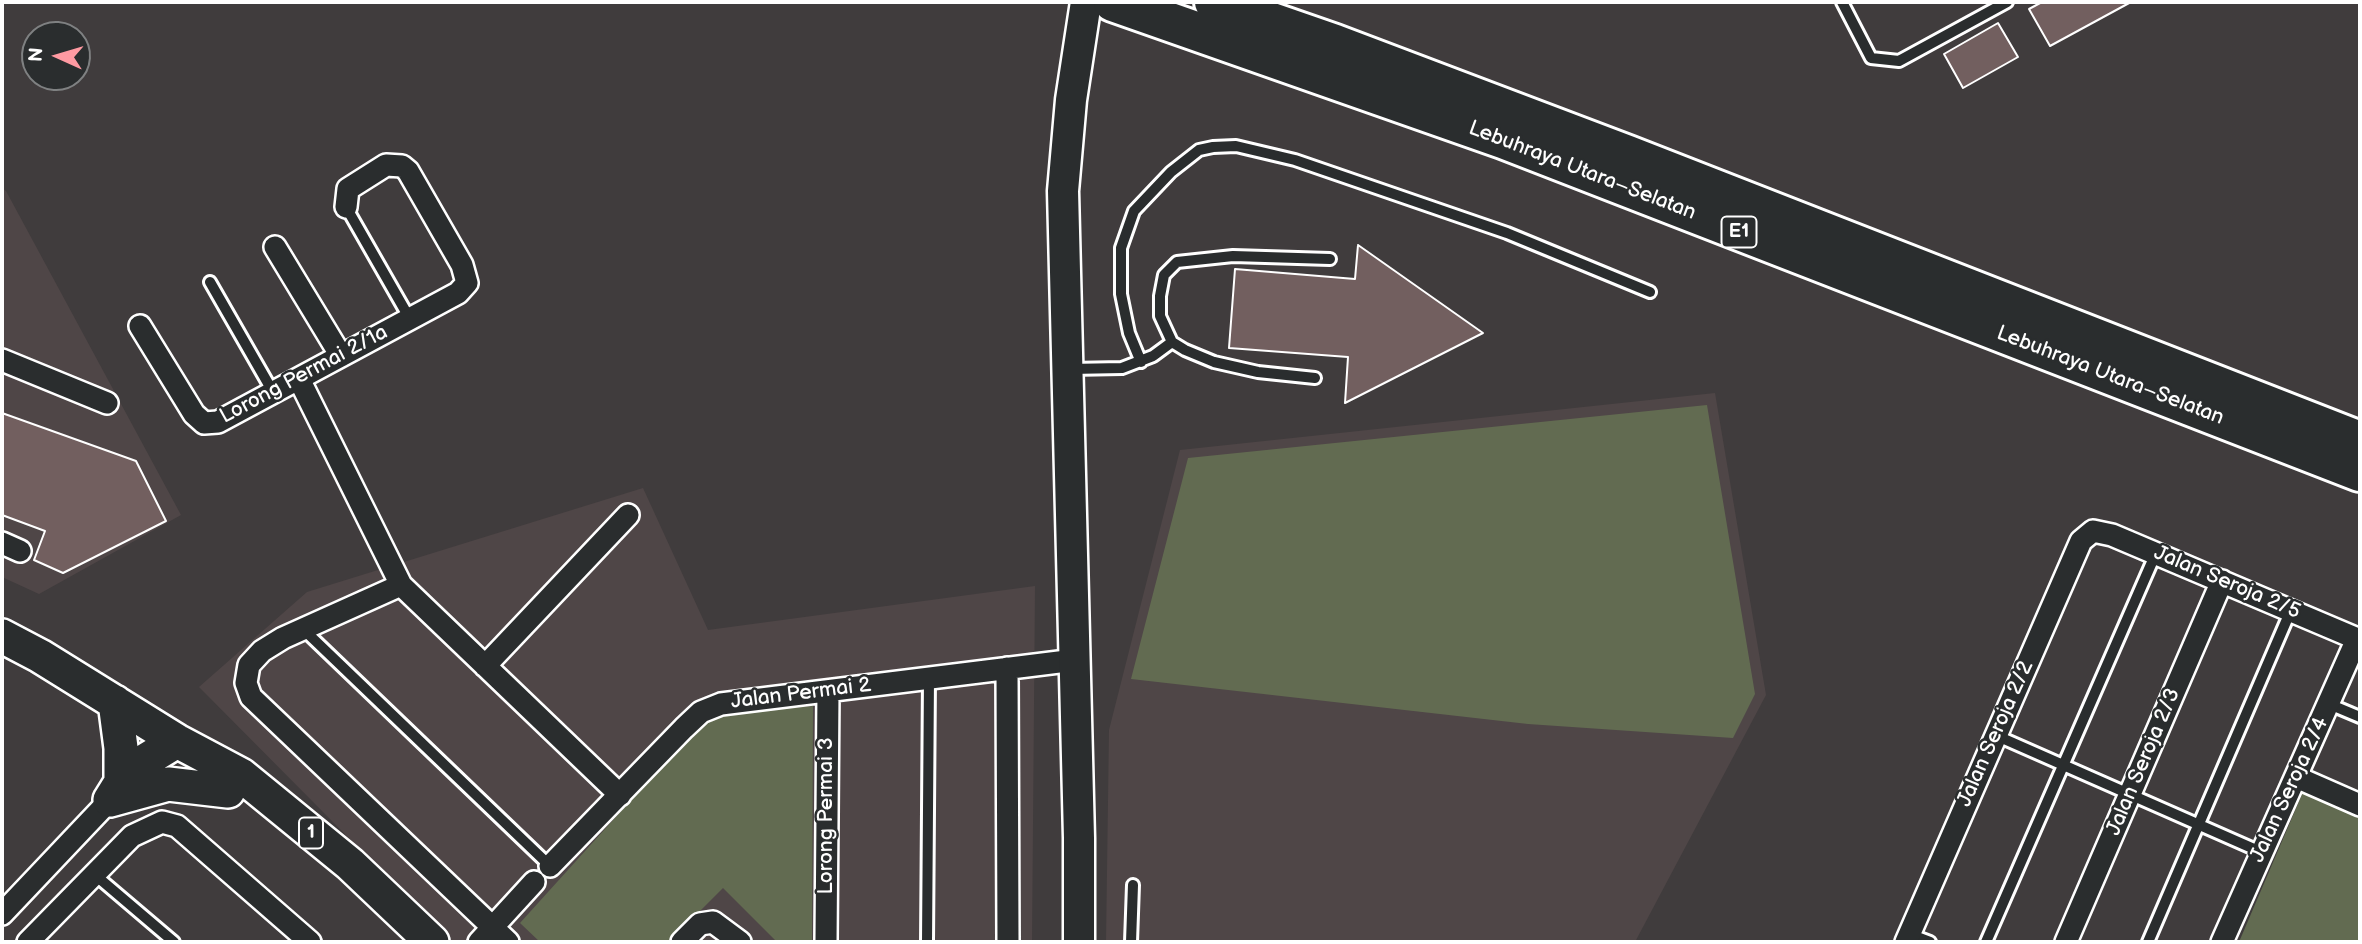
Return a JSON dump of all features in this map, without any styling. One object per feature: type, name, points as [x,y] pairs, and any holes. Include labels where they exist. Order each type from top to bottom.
[{"type":"highway","name":"Lebuhraya Utara–Selatan","points":[[1113,2],[1503,139],[2360,472]]},
{"type":"highway","name":"Lebuhraya Utara–Selatan","points":[[1214,2],[1335,44],[1602,145],[2360,441]]},
{"type":"main road","points":[[1079,942],[1063,191],[1066,142],[1086,2]]},
{"type":"main road","name":"1","points":[[2,636],[40,656],[177,741],[241,775],[350,864],[432,942]]},
{"type":"main road","points":[[115,702],[121,748],[115,791]]},
{"type":"main road","points":[[115,791],[139,763],[177,741]]},
{"type":"main road","name":"1","points":[[177,741],[228,791],[336,879],[402,942]]},
{"type":"main road","points":[[115,791],[168,784],[228,791]]},
{"type":"street","name":"Lorong Permai 2/1a","points":[[140,326],[194,414],[204,424],[218,422],[299,379],[458,293],[467,283],[462,265],[408,171],[402,166],[386,165],[348,189],[346,206]]},
{"type":"street","points":[[275,247],[341,356]]},
{"type":"street","points":[[2,360],[107,403]]},
{"type":"street","points":[[299,379],[401,585],[620,795]]},
{"type":"street","points":[[485,666],[628,515]]},
{"type":"street","name":"Jalan Seroja 2/5","points":[[2093,531],[2112,535],[2359,639]]},
{"type":"street","name":"Jalan Seroja 2/2","points":[[1908,938],[2081,541],[2093,531]]},
{"type":"street","name":"Jalan Seroja 2/3","points":[[2066,942],[2222,581]]},
{"type":"street","points":[[401,585],[303,629],[262,651],[249,665],[246,683],[251,697],[493,937],[534,882]]},
{"type":"street","name":"Jalan Seroja 2/4","points":[[2222,942],[2260,852],[2359,639]]},
{"type":"street","name":"Jalan Permai 2","points":[[550,866],[701,712],[721,704],[1075,660]]},
{"type":"street","points":[[1007,668],[1008,942]]},
{"type":"street","name":"Lorong Permai 3","points":[[826,942],[828,691]]},
{"type":"street","points":[[2296,777],[2360,805]]},
{"type":"street","points":[[2,914],[115,791]]},
{"type":"street","points":[[28,942],[132,836],[162,822],[177,826],[310,942]]},
{"type":"street","points":[[681,942],[700,924],[713,922],[740,942]]},
{"type":"lane","points":[[1842,2],[1871,58],[1899,61],[2007,2]]},
{"type":"lane","points":[[1141,362],[1129,333],[1121,294],[1121,248],[1134,211],[1180,165],[1199,150],[1213,148],[1236,146],[1294,160],[1507,233],[1650,292]]},
{"type":"lane","points":[[346,206],[410,319]]},
{"type":"lane","points":[[1315,378],[1258,372],[1214,362],[1172,342],[1160,316],[1160,296],[1164,275],[1177,262],[1233,256],[1330,259]]},
{"type":"lane","points":[[210,282],[273,392]]},
{"type":"lane","points":[[1066,369],[1099,370],[1141,362],[1172,342]]},
{"type":"lane","points":[[1986,942],[2156,553]]},
{"type":"lane","points":[[2148,942],[2291,610]]},
{"type":"lane","points":[[303,629],[550,866]]},
{"type":"lane","points":[[927,942],[929,678]]},
{"type":"lane","points":[[2329,704],[2360,717]]},
{"type":"lane","points":[[1995,735],[2260,852]]},
{"type":"lane","points":[[94,874],[160,938],[174,942]]},
{"type":"lane","points":[[1131,942],[1133,885]]},
{"type":"lane","points":[[1908,938],[1930,942]]},
{"type":"shaded area","points":[[2,188],[181,515],[39,594],[2,577]]},
{"type":"shaded area","points":[[1715,393],[1766,695],[1635,942],[1106,942],[1109,730],[1180,450]]},
{"type":"shaded area","points":[[643,488],[708,630],[1035,586],[1032,942],[452,942],[199,687],[307,592]]},
{"type":"green space","points":[[1707,405],[1755,694],[1733,738],[1528,724],[1131,679],[1188,458]]},
{"type":"green space","points":[[813,706],[812,942],[777,942],[723,888],[669,942],[540,942],[520,923],[708,715]]},
{"type":"green space","points":[[2303,792],[2360,817],[2360,942],[2239,942]]},
{"type":"building","points":[[2042,2],[2131,2],[2050,46],[2029,9]]},
{"type":"building","points":[[1998,23],[2018,57],[1963,88],[1944,54]]},
{"type":"building","points":[[1358,245],[1483,333],[1345,403],[1348,357],[1229,348],[1235,269],[1355,279]]},
{"type":"building","points":[[2,413],[136,461],[166,521],[63,573],[34,560],[45,531],[2,515]]}]
